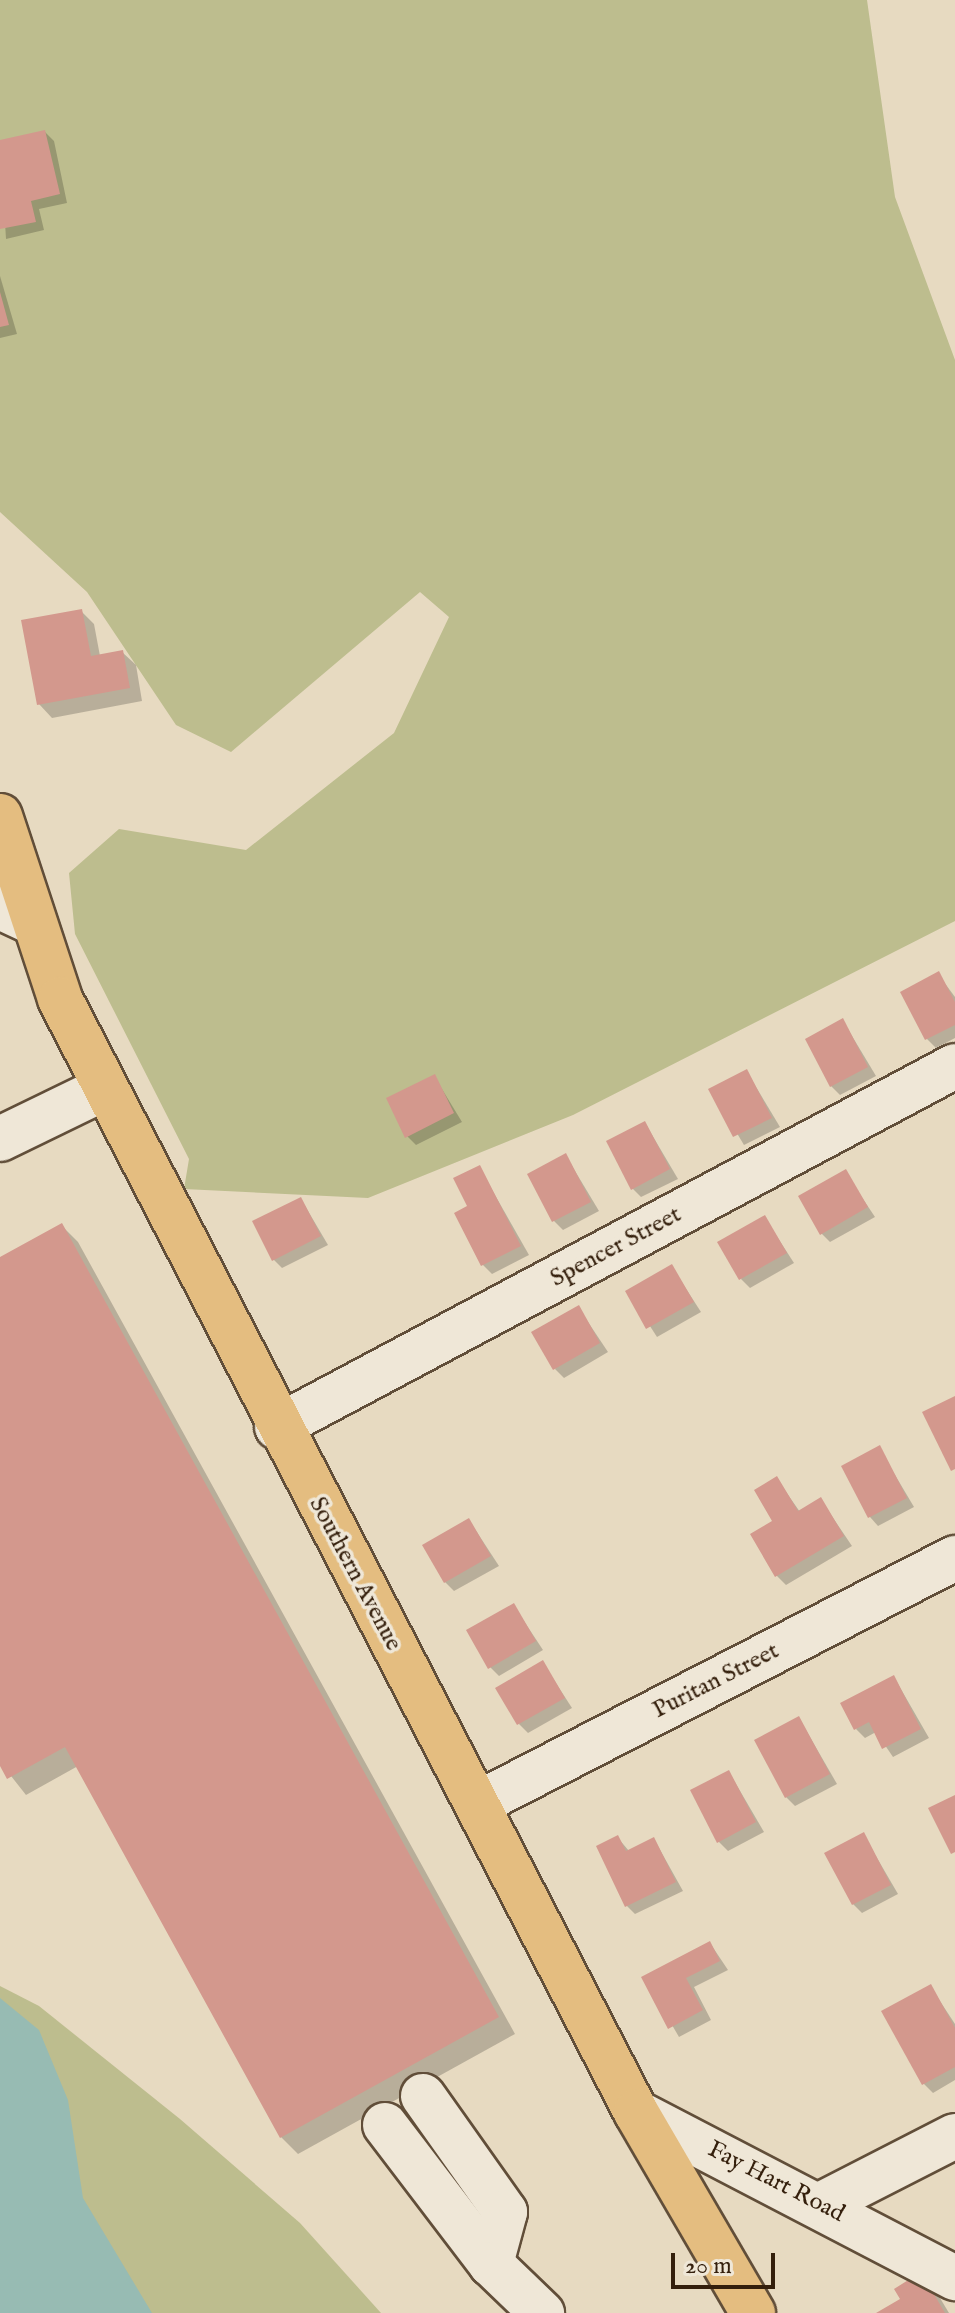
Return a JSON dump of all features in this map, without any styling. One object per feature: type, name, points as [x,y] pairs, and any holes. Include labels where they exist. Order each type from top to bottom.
[{"type":"main road","name":"Southern Avenue","points":[[0,816],[16,914],[277,1427],[636,2112],[753,2313]]},
{"type":"street","name":"Spencer Street","points":[[277,1427],[955,1066]]},
{"type":"street","points":[[0,1139],[105,1088]]},
{"type":"street","name":"Puritan Street","points":[[477,1804],[955,1558]]},
{"type":"street","points":[[423,2096],[505,2212],[491,2264]]},
{"type":"street","name":"Fay Hart Road","points":[[636,2112],[822,2204],[955,2278]]},
{"type":"street","points":[[385,2125],[491,2264],[542,2313]]},
{"type":"street","points":[[822,2204],[955,2136]]},
{"type":"green space","points":[[0,0],[867,0],[895,197],[955,360],[955,921],[573,1115],[368,1198],[184,1189],[189,1159],[75,934],[69,873],[119,829],[246,850],[394,733],[449,617],[420,592],[231,752],[176,725],[87,592],[0,512]]},
{"type":"green space","points":[[0,1986],[39,2006],[180,2119],[300,2223],[381,2313],[0,2313]]},
{"type":"water","points":[[0,1998],[39,2030],[68,2100],[83,2198],[152,2313],[0,2313]]},
{"type":"building","points":[[45,130],[60,194],[31,201],[36,222],[0,229],[0,140]]},
{"type":"building","points":[[0,292],[9,325],[0,327]]},
{"type":"building","points":[[82,609],[91,656],[123,650],[130,688],[37,705],[21,620]]},
{"type":"building","points":[[939,971],[955,1002],[955,1025],[925,1040],[900,992]]},
{"type":"building","points":[[843,1018],[868,1067],[830,1087],[805,1039]]},
{"type":"building","points":[[747,1069],[772,1118],[733,1137],[708,1089]]},
{"type":"building","points":[[435,1074],[454,1113],[405,1138],[386,1098]]},
{"type":"building","points":[[645,1121],[670,1169],[631,1190],[606,1141]]},
{"type":"building","points":[[566,1153],[591,1202],[552,1222],[527,1174]]},
{"type":"building","points":[[480,1165],[521,1246],[481,1266],[454,1213],[467,1206],[453,1178]]},
{"type":"building","points":[[846,1169],[868,1207],[820,1235],[798,1196]]},
{"type":"building","points":[[301,1197],[321,1236],[272,1261],[252,1221]]},
{"type":"building","points":[[765,1215],[787,1253],[739,1280],[717,1242]]},
{"type":"building","points":[[62,1223],[499,2017],[280,2138],[65,1747],[7,1779],[0,1766],[0,1257]]},
{"type":"building","points":[[672,1264],[694,1302],[646,1329],[625,1291]]},
{"type":"building","points":[[579,1305],[600,1343],[553,1370],[531,1332]]},
{"type":"building","points":[[955,1396],[955,1469],[951,1471],[922,1412]]},
{"type":"building","points":[[880,1445],[907,1498],[868,1518],[841,1466]]},
{"type":"building","points":[[777,1476],[798,1511],[821,1497],[844,1536],[775,1577],[750,1534],[772,1521],[754,1490]]},
{"type":"building","points":[[469,1518],[491,1556],[444,1583],[422,1545]]},
{"type":"building","points":[[514,1603],[536,1641],[488,1669],[466,1630]]},
{"type":"building","points":[[543,1660],[565,1698],[517,1725],[495,1688]]},
{"type":"building","points":[[894,1675],[921,1729],[882,1749],[869,1722],[854,1730],[840,1703]]},
{"type":"building","points":[[799,1716],[830,1774],[785,1798],[754,1740]]},
{"type":"building","points":[[729,1770],[756,1822],[717,1843],[690,1790]]},
{"type":"building","points":[[955,1795],[955,1852],[951,1854],[928,1808]]},
{"type":"building","points":[[864,1832],[891,1885],[852,1905],[824,1853]]},
{"type":"building","points":[[618,1835],[626,1851],[654,1837],[676,1882],[625,1907],[596,1846]]},
{"type":"building","points":[[710,1941],[720,1961],[686,1978],[703,2010],[668,2029],[641,1977]]},
{"type":"building","points":[[931,1984],[955,2028],[955,2067],[922,2085],[881,2011]]},
{"type":"building","points":[[921,2272],[945,2313],[876,2313],[900,2299],[894,2289]]}]
